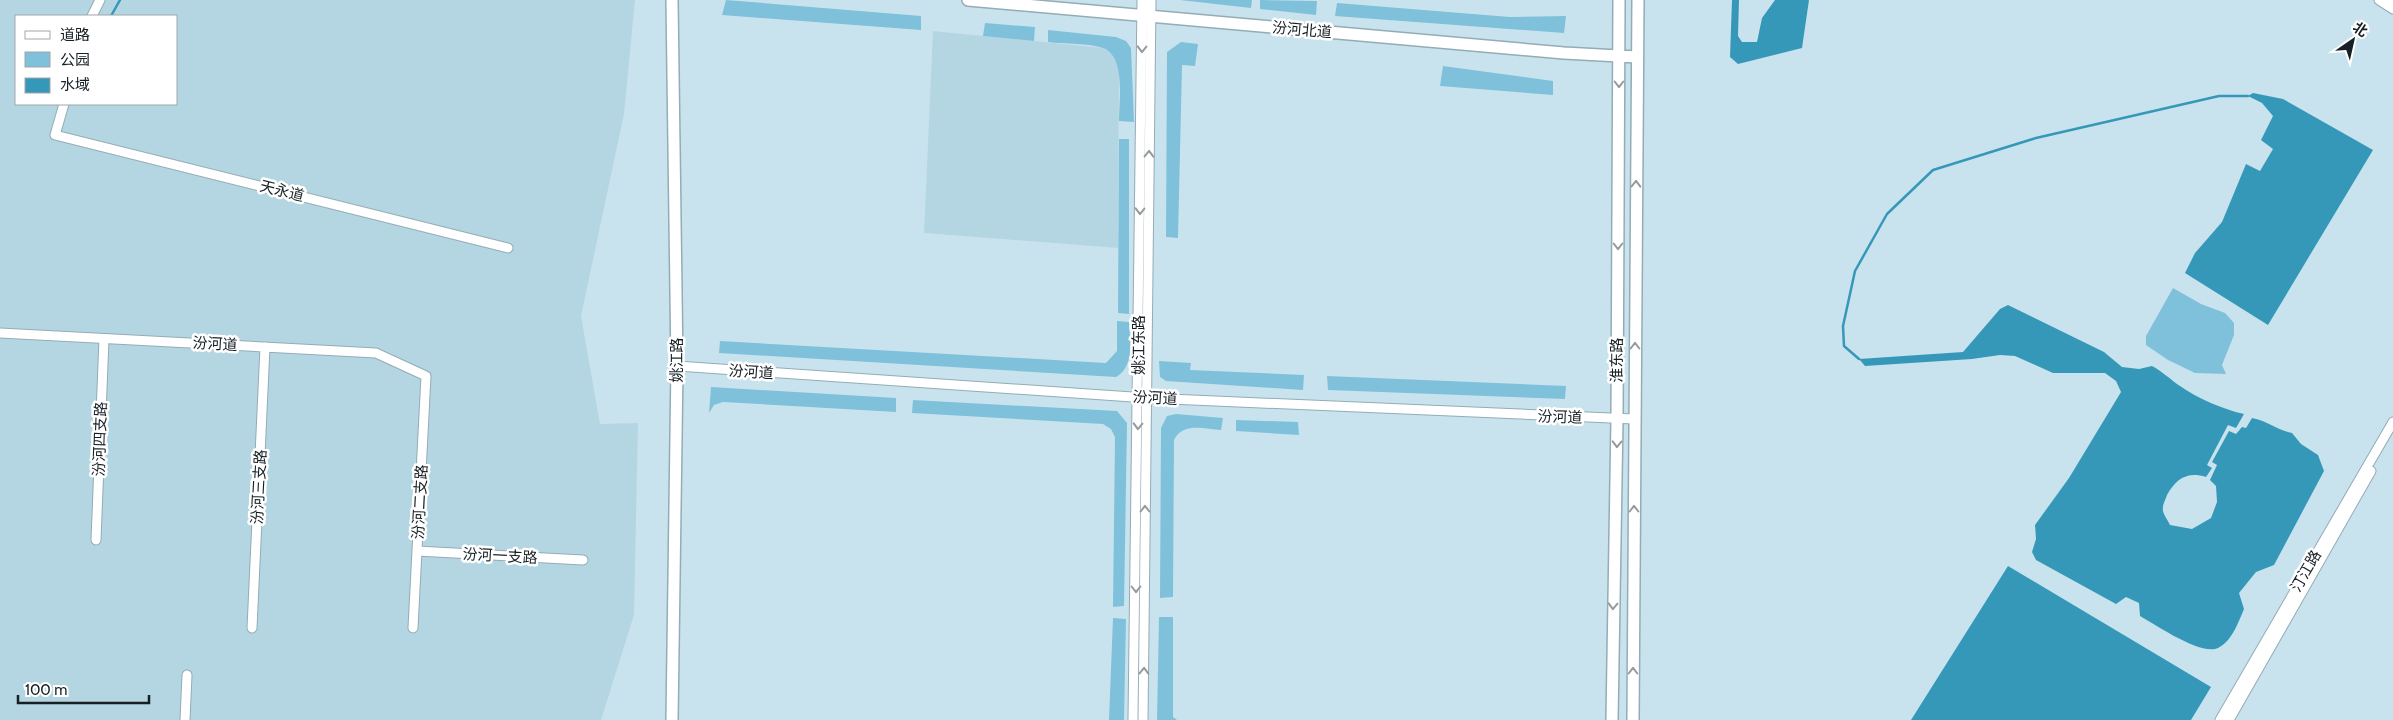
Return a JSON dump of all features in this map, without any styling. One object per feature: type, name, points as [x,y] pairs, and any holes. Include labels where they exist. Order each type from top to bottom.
[{"type":"main road","name":"姚江路","points":[[672,0],[677,366],[672,720]]},
{"type":"main road","name":"汾河北道","points":[[968,0],[1637,57]]},
{"type":"main road","name":"淮东路","points":[[1612,720],[1617,419],[1619,0]]},
{"type":"main road","name":"淮东路","points":[[1635,720],[1633,704],[1634,419],[1638,0]]},
{"type":"main road","points":[[1605,720],[1611,692]]},
{"type":"street","points":[[92,15],[100,0]]},
{"type":"street","name":"姚江东路","points":[[1142,0],[1146,16],[1143,720]]},
{"type":"street","name":"姚江东路","points":[[1146,16],[1151,0]]},
{"type":"street","points":[[2379,0],[2393,9]]},
{"type":"street","name":"天永道","points":[[64,105],[55,135],[508,248]]},
{"type":"street","name":"汾河道","points":[[0,333],[376,353],[426,376]]},
{"type":"street","name":"汾河四支路","points":[[96,540],[104,339]]},
{"type":"street","name":"汾河三支路","points":[[252,628],[265,347]]},
{"type":"street","name":"汾河道","points":[[677,366],[1143,398],[1634,419]]},
{"type":"street","name":"汾河二支路","points":[[413,628],[426,376]]},
{"type":"street","name":"姚江东路","points":[[1133,720],[1143,398]]},
{"type":"street","name":"汀江路","points":[[2220,720],[2393,422]]},
{"type":"street","name":"汀江路","points":[[2229,720],[2393,433]]},
{"type":"street","name":"汾河一支路","points":[[417,551],[583,560]]},
{"type":"street","points":[[185,720],[187,675]]},
{"type":"shaded area","points":[[0,0],[635,0],[624,114],[581,316],[600,424],[638,423],[634,615],[601,720],[0,720]]},
{"type":"shaded area","points":[[933,31],[1103,48],[1112,53],[1119,68],[1118,248],[924,233]]},
{"type":"green space","points":[[726,0],[921,16],[921,30],[722,15]]},
{"type":"green space","points":[[1180,0],[1252,0],[1251,8]]},
{"type":"green space","points":[[1260,0],[1317,1],[1316,15],[1260,9]]},
{"type":"green space","points":[[1337,3],[1510,17],[1566,16],[1564,33],[1335,16]]},
{"type":"green space","points":[[985,23],[1035,27],[1034,41],[983,36]]},
{"type":"green space","points":[[1048,30],[1116,37],[1126,41],[1131,48],[1134,122],[1119,121],[1120,80],[1115,60],[1110,53],[1103,48],[1091,45],[1048,42]]},
{"type":"green space","points":[[1181,42],[1198,44],[1195,66],[1182,65],[1178,238],[1166,237],[1167,52]]},
{"type":"green space","points":[[1443,66],[1553,81],[1553,95],[1440,86]]},
{"type":"green space","points":[[1119,139],[1129,139],[1129,314],[1118,313]]},
{"type":"green space","points":[[2173,288],[2201,304],[2225,313],[2234,323],[2234,335],[2222,365],[2226,374],[2195,373],[2168,360],[2146,345],[2146,336]]},
{"type":"green space","points":[[1117,321],[1129,322],[1130,352],[1126,366],[1116,377],[719,353],[720,341],[1106,363],[1117,351]]},
{"type":"green space","points":[[1159,361],[1191,363],[1190,370],[1304,375],[1303,390],[1166,381],[1160,377]]},
{"type":"green space","points":[[1327,376],[1566,386],[1565,399],[1328,390]]},
{"type":"green space","points":[[711,387],[896,398],[896,412],[723,402],[714,405],[709,413]]},
{"type":"green space","points":[[913,400],[1117,411],[1127,423],[1124,606],[1113,607],[1115,437],[1111,429],[1103,424],[912,413]]},
{"type":"green space","points":[[1176,414],[1223,418],[1221,430],[1188,429],[1178,434],[1174,440],[1173,597],[1160,598],[1161,428],[1167,416]]},
{"type":"green space","points":[[1236,420],[1298,422],[1299,435],[1236,431]]},
{"type":"green space","points":[[1159,617],[1173,617],[1173,717],[1177,720],[1157,720]]},
{"type":"green space","points":[[1113,618],[1126,619],[1124,720],[1109,720]]},
{"type":"water","points":[[1732,0],[1739,0],[1738,36],[1742,42],[1757,42],[1762,18],[1775,0],[1809,0],[1802,48],[1738,64],[1730,57]]},
{"type":"water","points":[[2253,93],[2283,99],[2373,150],[2268,325],[2185,273],[2195,253],[2222,222],[2246,164],[2260,171],[2273,149],[2261,140],[2273,116],[2262,103],[2248,96]]},
{"type":"water","points":[[2008,305],[2104,352],[2122,367],[2139,369],[2152,366],[2195,395],[2219,406],[2244,414],[2236,428],[2228,425],[2207,465],[2212,468],[2206,477],[2199,475],[2188,476],[2178,481],[2170,489],[2163,509],[2170,525],[2192,529],[2211,518],[2217,502],[2216,486],[2210,480],[2217,465],[2212,462],[2229,431],[2236,434],[2242,427],[2246,428],[2252,418],[2292,433],[2301,444],[2318,455],[2324,471],[2274,565],[2256,572],[2239,593],[2244,609],[2237,626],[2223,645],[2210,649],[2190,644],[2140,616],[2139,603],[2126,597],[2116,604],[2036,560],[2032,552],[2036,539],[2035,525],[2069,478],[2121,392],[2116,381],[2105,373],[2053,373],[2015,356],[2000,355],[1972,359],[1865,366],[1859,359],[1963,352],[2000,309]]},
{"type":"water","points":[[2008,566],[2211,687],[2191,720],[1911,720]]},
{"type":"waterway","points":[[112,15],[120,0]]},
{"type":"waterway","points":[[1859,359],[1844,346],[1843,326],[1855,271],[1887,214],[1933,170],[2036,138],[2219,96],[2248,96]]}]
